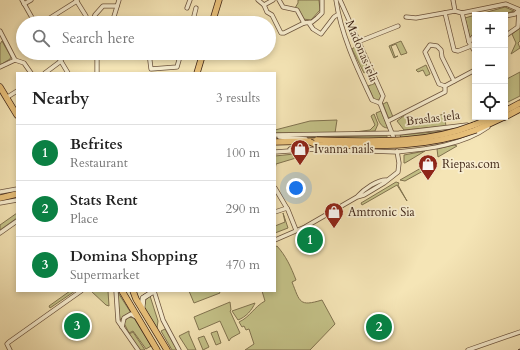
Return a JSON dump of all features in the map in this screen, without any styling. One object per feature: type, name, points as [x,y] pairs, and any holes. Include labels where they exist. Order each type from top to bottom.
[{"type":"main road","points":[[214,16],[219,0]]},
{"type":"main road","points":[[197,72],[201,60]]},
{"type":"main road","points":[[0,87],[16,113]]},
{"type":"main road","points":[[508,108],[520,103]]},
{"type":"main road","name":"Braslas iela","points":[[508,115],[520,109]]},
{"type":"main road","points":[[310,142],[318,145],[412,145],[443,140],[494,120]]},
{"type":"main road","name":"Braslas iela","points":[[483,122],[494,120]]},
{"type":"main road","points":[[276,142],[310,142],[317,140],[379,142],[411,140],[436,137],[475,128],[483,122]]},
{"type":"main road","points":[[0,198],[16,194]]},
{"type":"main road","points":[[123,292],[157,350]]},
{"type":"main road","points":[[133,292],[167,350]]},
{"type":"street","points":[[31,0],[23,2],[31,16]]},
{"type":"street","points":[[52,16],[76,0],[86,16]]},
{"type":"street","points":[[114,16],[119,0]]},
{"type":"street","points":[[187,8],[190,0]]},
{"type":"street","points":[[258,0],[264,5],[267,12],[273,16]]},
{"type":"street","points":[[264,5],[273,0]]},
{"type":"street","points":[[279,0],[283,7],[297,10],[304,23]]},
{"type":"street","points":[[276,23],[281,32],[304,23],[309,23],[317,18],[322,12],[322,0]]},
{"type":"street","name":"Madonas iela","points":[[336,0],[337,15],[350,50],[372,100],[380,103],[393,134]]},
{"type":"street","name":"Madonas iela","points":[[340,0],[360,41],[383,96],[380,103]]},
{"type":"street","points":[[453,0],[456,12]]},
{"type":"street","points":[[406,17],[416,18],[445,13],[462,13],[506,4],[520,10]]},
{"type":"street","points":[[95,16],[103,6],[117,6]]},
{"type":"street","points":[[193,16],[196,8]]},
{"type":"street","points":[[508,15],[515,14],[520,10]]},
{"type":"street","points":[[508,34],[518,27],[520,10]]},
{"type":"street","points":[[445,13],[454,50],[458,51],[470,44],[472,40]]},
{"type":"street","points":[[462,13],[470,44],[472,48]]},
{"type":"street","points":[[309,23],[313,29],[321,34],[337,15]]},
{"type":"street","points":[[360,41],[398,26]]},
{"type":"street","points":[[0,31],[15,60]]},
{"type":"street","points":[[454,81],[442,58],[441,50],[434,45],[427,47],[425,52],[439,84],[445,86],[472,72]]},
{"type":"street","points":[[0,67],[15,60],[24,63],[30,72]]},
{"type":"street","points":[[96,60],[97,72]]},
{"type":"street","points":[[150,60],[151,69],[177,67],[179,60]]},
{"type":"street","points":[[46,72],[61,61],[67,72]]},
{"type":"street","points":[[388,121],[445,92],[445,86]]},
{"type":"street","points":[[6,98],[16,92]]},
{"type":"street","name":"Braslas iela","points":[[397,152],[459,141],[480,132],[494,120]]},
{"type":"street","name":"Braslas iela","points":[[276,240],[357,197],[364,195],[398,172],[399,163],[393,134],[448,129],[483,122]]},
{"type":"street","points":[[276,136],[393,134]]},
{"type":"street","points":[[276,136],[317,140]]},
{"type":"street","points":[[289,150],[303,142]]},
{"type":"street","points":[[276,152],[289,150],[397,152]]},
{"type":"street","points":[[0,192],[16,189]]},
{"type":"street","points":[[276,190],[287,208],[296,230]]},
{"type":"street","points":[[0,203],[16,200]]},
{"type":"street","points":[[276,212],[287,208]]},
{"type":"street","points":[[0,233],[16,222]]},
{"type":"street","points":[[10,350],[7,344],[9,342],[80,292]]},
{"type":"street","points":[[116,292],[118,319],[138,350]]},
{"type":"street","points":[[142,310],[143,298],[152,292]]},
{"type":"street","points":[[154,292],[163,320],[180,350]]},
{"type":"street","points":[[123,328],[122,323],[127,316],[134,315],[139,321]]},
{"type":"street","points":[[468,350],[520,332]]},
{"type":"shaded area","points":[[298,0],[319,0],[320,10],[311,20],[303,19],[295,8]]},
{"type":"shaded area","points":[[505,7],[514,11],[508,13],[488,12]]},
{"type":"shaded area","points":[[472,16],[472,39],[470,39],[465,18]]},
{"type":"shaded area","points":[[520,24],[520,41],[518,43],[520,48],[511,54],[516,43],[512,34],[519,29]]},
{"type":"shaded area","points":[[2,41],[11,57],[0,65],[0,44]]},
{"type":"shaded area","points":[[401,41],[407,53],[401,55],[396,44],[391,46],[395,57],[398,56],[394,58],[389,46]]},
{"type":"shaded area","points":[[358,45],[370,69],[364,73],[352,49]]},
{"type":"shaded area","points":[[426,65],[430,74],[426,76],[423,70],[418,72],[416,70]]},
{"type":"shaded area","points":[[520,72],[520,96],[508,102],[508,84],[508,78]]},
{"type":"shaded area","points":[[376,83],[382,96],[381,99],[376,101],[374,100],[368,86]]},
{"type":"shaded area","points":[[387,102],[393,117],[390,118],[388,117],[383,104]]},
{"type":"shaded area","points":[[381,111],[388,128],[381,125],[376,113]]},
{"type":"shaded area","points":[[374,114],[378,124],[375,131],[355,132],[370,130],[375,125],[371,116]]},
{"type":"shaded area","points":[[444,114],[446,126],[404,130],[397,121],[405,115],[416,122]]},
{"type":"shaded area","points":[[337,120],[335,133],[276,133],[276,130],[310,121]]},
{"type":"shaded area","points":[[445,131],[424,136],[401,138],[400,135]]},
{"type":"shaded area","points":[[387,136],[387,138],[381,139],[298,137]]},
{"type":"shaded area","points":[[454,145],[457,146],[438,157],[437,149]]},
{"type":"shaded area","points":[[425,151],[405,163],[404,163],[404,155]]},
{"type":"shaded area","points":[[294,154],[296,158],[276,164],[276,156]]},
{"type":"shaded area","points":[[435,160],[434,165],[405,181],[400,180]]},
{"type":"shaded area","points":[[396,182],[399,183],[398,185],[407,201],[397,185],[362,205],[361,203]]},
{"type":"shaded area","points":[[283,213],[288,228],[276,233],[276,226],[285,222]]},
{"type":"shaded area","points":[[16,214],[16,219],[0,230],[0,225]]},
{"type":"shaded area","points":[[276,246],[286,258],[292,271],[296,280],[292,282],[301,301],[309,303],[322,300],[335,324],[310,350],[245,350],[254,344],[249,329],[246,330],[239,322],[265,301],[262,292],[276,292]]},
{"type":"shaded area","points":[[69,292],[74,292],[50,308],[49,306]]},
{"type":"shaded area","points":[[92,292],[108,292],[109,306]]},
{"type":"shaded area","points":[[117,292],[131,313],[124,316],[120,320]]},
{"type":"shaded area","points":[[189,292],[220,293],[194,303]]},
{"type":"shaded area","points":[[150,296],[158,321],[157,328],[144,307],[146,299]]},
{"type":"shaded area","points":[[230,302],[230,311],[240,333],[231,338],[229,341],[220,321],[199,330],[194,317]]},
{"type":"shaded area","points":[[255,303],[244,317],[238,320],[232,311]]},
{"type":"shaded area","points":[[128,317],[134,318],[151,346],[146,349],[133,331],[129,333],[124,323]]},
{"type":"shaded area","points":[[165,329],[177,350],[172,350],[161,331]]},
{"type":"shaded area","points":[[189,331],[196,350],[188,350],[179,336]]},
{"type":"shaded area","points":[[217,331],[221,343],[216,345],[211,333]]},
{"type":"shaded area","points":[[133,332],[145,350],[140,350],[129,334]]},
{"type":"shaded area","points":[[204,336],[209,347],[203,350],[198,338]]},
{"type":"place","name":"Ivanna nails","points":[[300,166]]},
{"type":"place","name":"Riepas.com","points":[[428,181]]},
{"type":"place","name":"Amtronic Sia","points":[[334,229]]},
{"type":"place","name":"Befrites","points":[[310,240]]},
{"type":"place","name":"Domina Shopping","points":[[77,326]]},
{"type":"place","name":"Stats Rent","points":[[379,327]]}]
